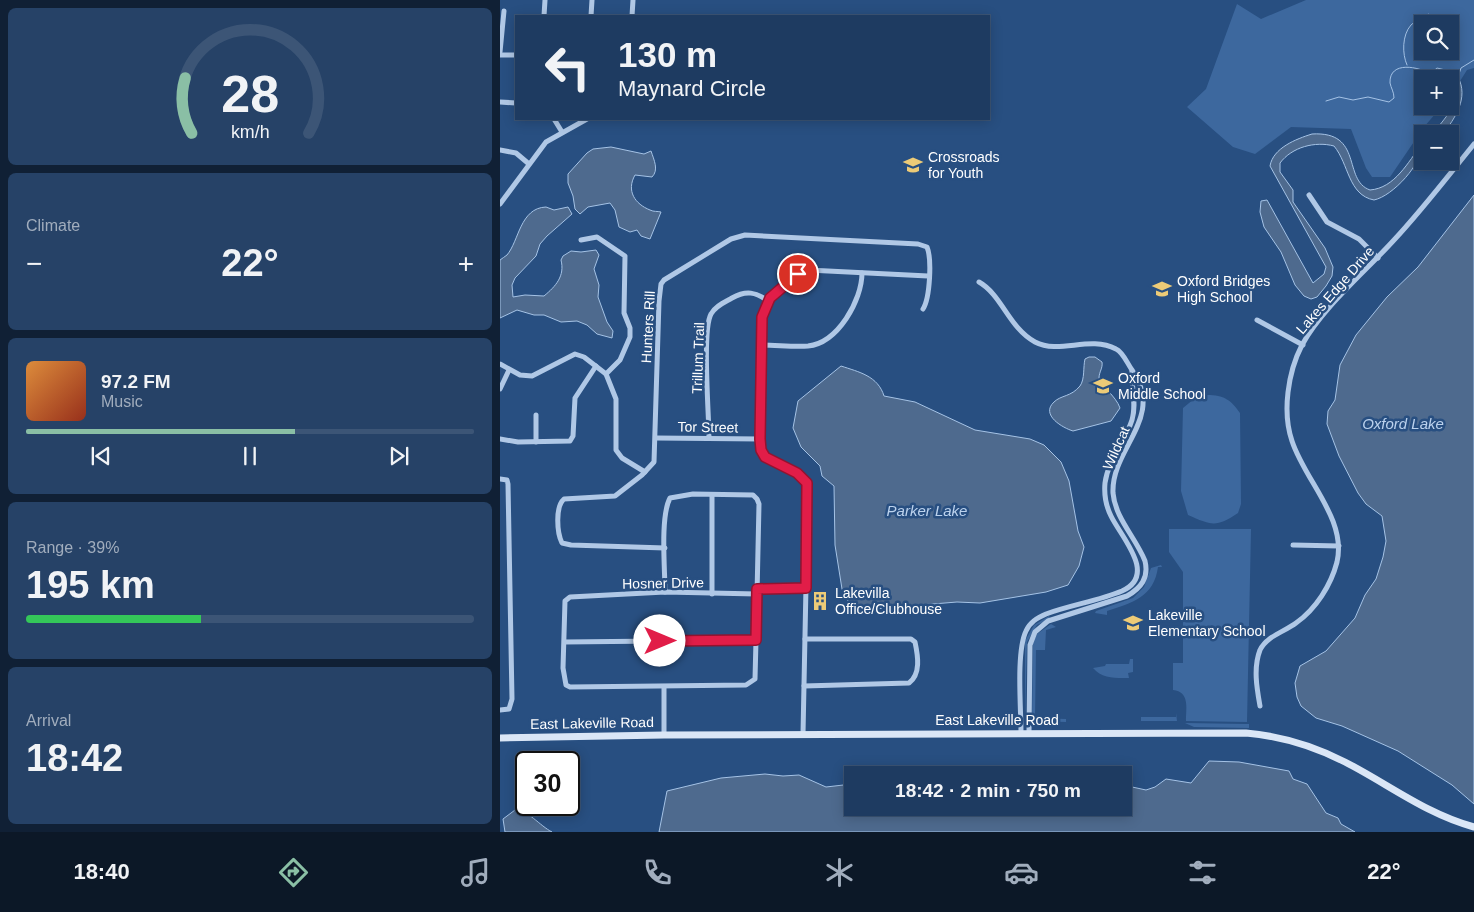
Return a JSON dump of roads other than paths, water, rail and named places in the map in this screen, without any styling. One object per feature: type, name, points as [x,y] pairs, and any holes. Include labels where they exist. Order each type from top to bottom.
[{"type":"main road","name":"East Lakeville Road","points":[[500,738],[664,734],[1231,732],[1277,738],[1335,757],[1422,807],[1474,827]]},
{"type":"street","points":[[544,15],[545,0]]},
{"type":"street","points":[[591,15],[592,0]]},
{"type":"street","points":[[632,0],[632,15]]},
{"type":"street","points":[[504,11],[500,53],[515,55]]},
{"type":"street","points":[[500,102],[515,103]]},
{"type":"street","points":[[555,120],[562,132]]},
{"type":"street","points":[[500,204],[546,142],[585,120]]},
{"type":"street","name":"Lakes Edge Drive","points":[[1260,706],[1256,677],[1260,650],[1269,639],[1296,623],[1317,603],[1334,570],[1339,546],[1338,533],[1334,521],[1308,478],[1291,440],[1287,412],[1294,363],[1313,329],[1378,258],[1474,144]]},
{"type":"street","points":[[500,150],[516,153],[529,164]]},
{"type":"street","points":[[1309,195],[1327,222],[1359,239],[1378,258]]},
{"type":"street","name":"Hunters Rill","points":[[664,548],[570,545],[562,543],[560,540],[559,508],[564,499],[615,496],[645,472],[654,462],[661,284],[731,239],[750,234],[924,244],[928,249],[928,296],[922,309]]},
{"type":"street","points":[[581,240],[598,238],[624,256],[624,313],[630,328],[630,337],[620,360],[606,374]]},
{"type":"street","points":[[803,734],[807,483],[797,473],[765,457],[761,450],[762,317],[768,300],[791,278],[808,270],[928,276]]},
{"type":"street","points":[[761,345],[809,346],[825,338],[846,319],[853,308],[862,285],[862,273]]},
{"type":"street","name":"Wildcat","points":[[979,282],[988,287],[1015,326],[1031,339],[1044,345],[1054,346],[1085,342],[1103,343],[1119,349],[1138,377],[1143,391],[1140,423],[1119,465],[1113,484],[1113,494],[1119,513],[1146,561]]},
{"type":"street","name":"Trillum Trail","points":[[709,438],[707,396],[710,316],[719,306],[742,293],[759,295],[768,300]]},
{"type":"street","points":[[1257,320],[1303,345]]},
{"type":"street","points":[[500,364],[520,375],[532,376],[575,354],[596,366],[606,374],[616,399],[616,450],[622,458],[645,472]]},
{"type":"street","points":[[500,439],[536,442],[570,441],[573,436],[575,398],[596,366]]},
{"type":"street","points":[[500,389],[509,370]]},
{"type":"street","name":"Wildcat","points":[[1132,370],[1134,399],[1132,420],[1112,462],[1105,482],[1105,494],[1111,516],[1137,564]]},
{"type":"street","points":[[536,416],[536,442]]},
{"type":"street","name":"Tor Street","points":[[656,438],[760,439]]},
{"type":"street","points":[[500,478],[507,480],[511,705],[509,709],[500,710]]},
{"type":"street","points":[[712,494],[712,594]]},
{"type":"street","points":[[665,592],[664,548],[667,505],[670,498],[712,494],[753,495],[757,499],[757,592],[756,669],[752,683],[736,686],[664,687],[570,687],[566,685],[563,678],[564,642],[756,640]]},
{"type":"street","points":[[1293,545],[1339,546]]},
{"type":"street","points":[[1021,732],[1021,643],[1028,627],[1035,619],[1054,611],[1123,590],[1136,577],[1137,564],[1146,561],[1147,568],[1144,581],[1138,590],[1127,596],[1057,618],[1041,625],[1035,632],[1030,645],[1029,732]]},
{"type":"street","name":"Hosner Drive","points":[[564,642],[565,601],[570,596],[665,592],[712,594],[806,588]]},
{"type":"street","points":[[1054,611],[1057,618]]},
{"type":"street","points":[[804,686],[909,684],[916,678],[918,670],[917,649],[915,642],[911,639],[805,640]]},
{"type":"street","points":[[664,687],[664,734]]},
{"type":"water","points":[[1459,80],[1462,93],[1459,107]]},
{"type":"water","points":[[1447,115],[1455,115],[1449,125],[1439,125]]},
{"type":"water","points":[[1312,134],[1328,135],[1339,140],[1346,148],[1356,177],[1362,185],[1370,190],[1387,185],[1400,173],[1414,155],[1414,166],[1406,178],[1390,192],[1374,200],[1365,197],[1359,192],[1334,146],[1319,144],[1297,149],[1280,163],[1280,172],[1293,190],[1293,202],[1325,248],[1333,267],[1332,276],[1326,286],[1317,297],[1311,299],[1304,296],[1295,285],[1281,252],[1264,227],[1260,212],[1261,201],[1267,200],[1313,283],[1324,274],[1326,267],[1270,166],[1280,149]]},
{"type":"water","points":[[611,147],[644,154],[651,151],[655,165],[654,174],[652,177],[635,175],[631,186],[636,201],[651,211],[661,212],[650,239],[641,236],[637,230],[630,232],[619,227],[615,210],[610,203],[588,207],[580,214],[575,209],[568,183],[568,174],[593,149]]},
{"type":"water","name":"Oxford Lake","points":[[1474,195],[1474,804],[1452,785],[1398,751],[1342,726],[1316,718],[1301,706],[1297,697],[1295,683],[1300,666],[1326,651],[1355,618],[1365,595],[1376,579],[1386,541],[1382,516],[1366,504],[1358,493],[1339,456],[1327,424],[1328,411],[1335,400],[1340,365],[1356,335],[1387,297],[1418,267]]},
{"type":"water","points":[[546,207],[554,210],[568,207],[572,214],[547,236],[540,244],[536,256],[515,278],[512,285],[513,297],[525,295],[544,296],[561,276],[561,260],[563,256],[571,251],[596,250],[599,255],[594,269],[599,285],[598,297],[607,322],[613,331],[612,338],[597,334],[587,325],[577,321],[561,322],[544,315],[534,315],[517,310],[500,318],[500,260],[511,249],[525,219],[537,209]]},
{"type":"water","points":[[1095,357],[1102,362],[1099,376],[1100,381],[1120,408],[1111,421],[1073,431],[1054,420],[1051,416],[1050,407],[1054,402],[1080,386],[1085,359]]},
{"type":"water","name":"Parker Lake","points":[[841,366],[873,379],[884,396],[915,402],[975,430],[1030,439],[1044,445],[1061,462],[1069,481],[1078,531],[1084,547],[1079,566],[1068,585],[1046,592],[980,603],[957,602],[861,610],[847,600],[842,589],[835,545],[834,486],[822,476],[820,466],[801,447],[793,428],[798,401]]},
{"type":"water","points":[[1209,761],[1239,762],[1289,771],[1293,779],[1307,784],[1326,813],[1338,818],[1341,824],[1355,832],[659,832],[667,791],[721,778],[765,774],[799,775],[826,787],[844,785],[844,816],[1132,816],[1132,787],[1146,790],[1155,787],[1166,779],[1191,783]]},
{"type":"water","points":[[515,810],[515,816],[530,816],[552,832],[505,832],[503,819]]},
{"type":"waterway","points":[[1407,65],[1404,56],[1404,39],[1408,29],[1428,14]]},
{"type":"waterway","points":[[1459,74],[1461,68],[1474,60]]},
{"type":"waterway","points":[[1326,101],[1339,97],[1353,100],[1368,97],[1389,102],[1394,98],[1390,83],[1394,71],[1406,67],[1422,70]]},
{"type":"waterway","points":[[1435,70],[1437,68],[1445,70]]},
{"type":"place","name":"Crossroads for Youth","points":[[913,165]]},
{"type":"place","name":"Oxford Bridges High School","points":[[1162,289]]},
{"type":"place","name":"Oxford Middle School","points":[[1103,386]]},
{"type":"place","name":"Lakevilla Office/Clubhouse","points":[[820,601]]},
{"type":"place","name":"Lakeville Elementary School","points":[[1133,623]]}]
